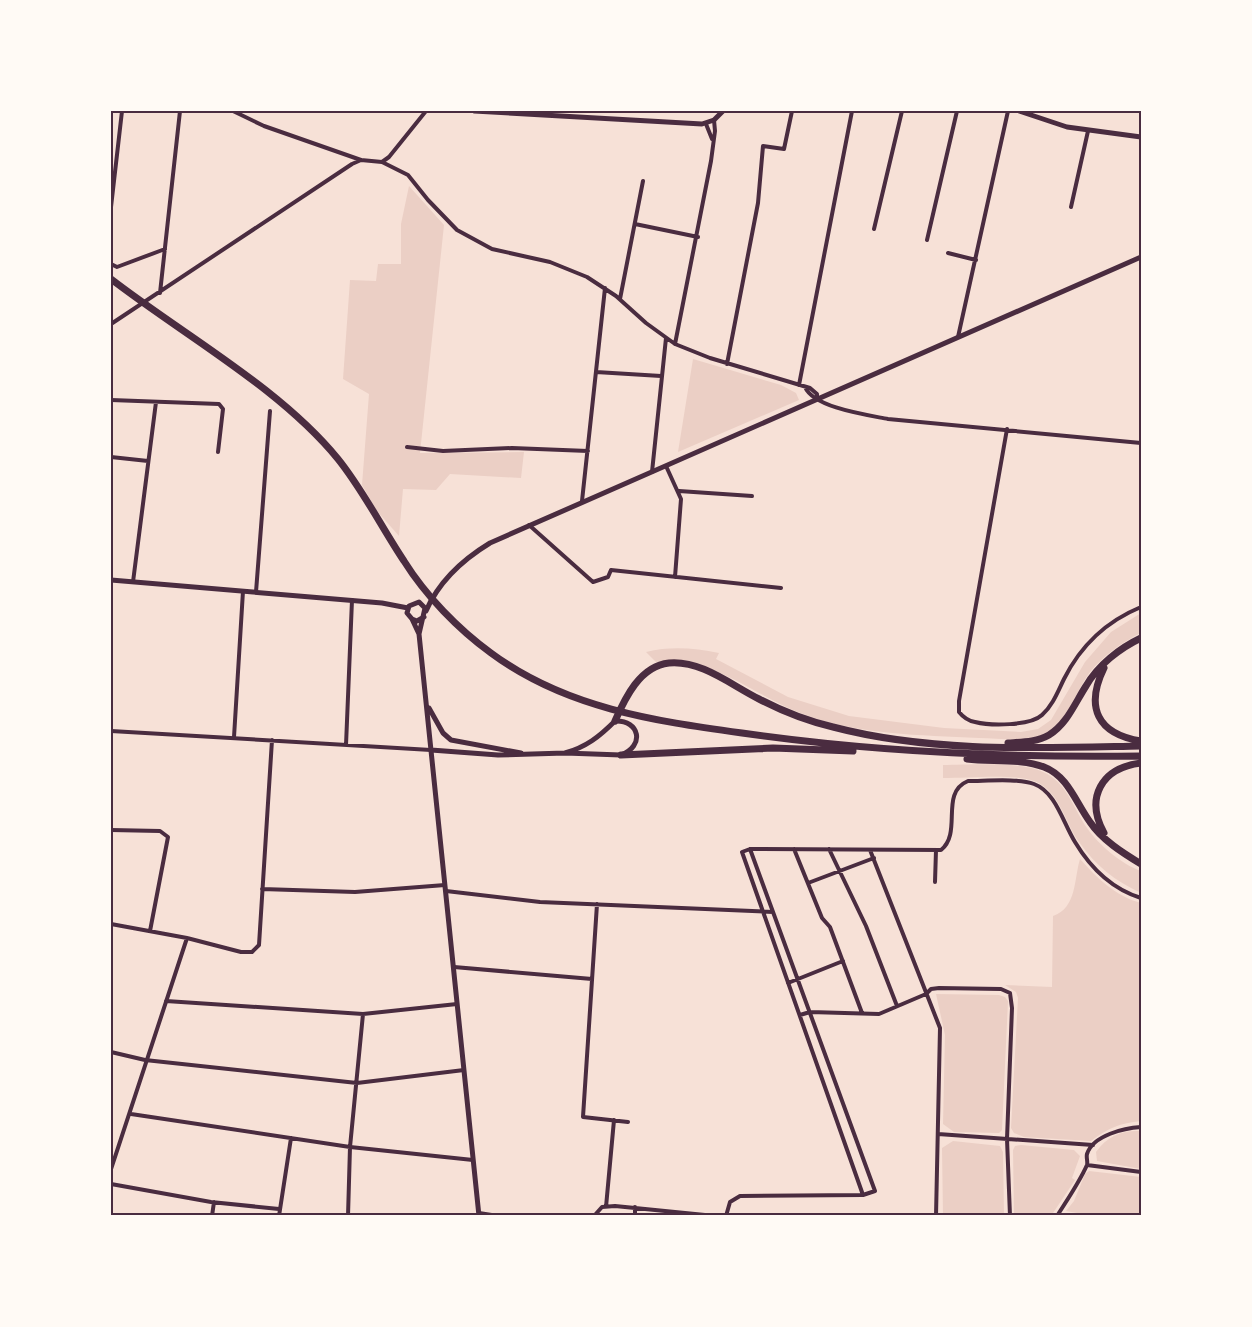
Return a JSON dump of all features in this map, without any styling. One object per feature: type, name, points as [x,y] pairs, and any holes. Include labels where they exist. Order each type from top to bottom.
[{"type":"highway","points":[[111,279],[288,409],[338,460],[406,565],[464,630],[492,654],[560,692],[597,706],[639,718],[772,738],[934,753],[1030,757],[1141,756]]},
{"type":"highway","points":[[985,746],[1038,740],[1050,734],[1061,725],[1087,684],[1106,662],[1118,651],[1141,638]]},
{"type":"highway","points":[[1106,662],[1094,691],[1094,705],[1101,721],[1109,730],[1125,738],[1141,740]]},
{"type":"highway","points":[[615,721],[630,691],[640,678],[655,667],[667,663],[681,663],[697,667],[760,700],[812,721],[870,734],[936,743],[985,746],[1141,746]]},
{"type":"highway","points":[[621,755],[773,748],[886,750]]},
{"type":"highway","points":[[934,753],[1043,767],[1055,774],[1066,784],[1091,824],[1108,840],[1141,864]]},
{"type":"highway","points":[[1108,840],[1098,823],[1095,807],[1096,795],[1103,782],[1113,771],[1126,764],[1141,763]]},
{"type":"street","points":[[111,207],[122,111]]},
{"type":"street","points":[[160,293],[180,111]]},
{"type":"street","points":[[233,111],[264,126],[361,160],[382,162],[408,174],[428,200],[458,230],[492,249],[550,262],[587,276],[620,299],[666,338],[676,344],[727,364],[815,390],[818,399]]},
{"type":"street","points":[[382,162],[426,111]]},
{"type":"street","points":[[474,111],[710,122],[723,111]]},
{"type":"street","points":[[727,364],[758,203],[763,146],[784,149],[792,111]]},
{"type":"street","points":[[799,385],[852,111]]},
{"type":"street","points":[[874,229],[902,111]]},
{"type":"street","points":[[927,240],[957,111]]},
{"type":"street","points":[[958,337],[1008,111]]},
{"type":"street","points":[[1020,111],[1088,131],[1141,137]]},
{"type":"street","points":[[710,122],[712,139]]},
{"type":"street","points":[[676,344],[698,237],[712,139],[715,131],[710,122]]},
{"type":"street","points":[[1071,207],[1088,131]]},
{"type":"street","points":[[111,324],[338,173],[361,160]]},
{"type":"street","points":[[620,299],[643,181]]},
{"type":"street","points":[[635,224],[698,237]]},
{"type":"street","points":[[112,266],[122,265],[165,249]]},
{"type":"street","points":[[948,253],[976,260]]},
{"type":"street","points":[[111,580],[352,600],[408,608],[433,593],[449,575],[475,552],[490,543],[1141,257]]},
{"type":"street","points":[[582,501],[605,288]]},
{"type":"street","points":[[652,472],[666,338]]},
{"type":"street","points":[[596,372],[661,376]]},
{"type":"street","points":[[818,399],[851,412],[888,419],[1141,443]]},
{"type":"street","points":[[111,400],[214,403],[221,405],[223,410],[218,452]]},
{"type":"street","points":[[133,582],[156,402]]},
{"type":"street","points":[[256,592],[270,411]]},
{"type":"street","points":[[1007,429],[959,701],[959,712],[975,722],[1028,724],[1042,716],[1055,699],[1065,677],[1083,648],[1120,615],[1141,606]]},
{"type":"street","points":[[408,447],[443,451],[512,448],[588,451]]},
{"type":"street","points":[[111,458],[148,461]]},
{"type":"street","points":[[666,466],[681,498],[675,577]]},
{"type":"street","points":[[679,492],[752,496]]},
{"type":"street","points":[[528,525],[593,582],[608,577],[611,570],[781,588]]},
{"type":"street","points":[[234,737],[243,591]]},
{"type":"street","points":[[419,634],[433,593]]},
{"type":"street","points":[[346,745],[352,600]]},
{"type":"street","points":[[416,602],[423,604],[425,614]]},
{"type":"street","points":[[408,608],[408,615],[419,634],[479,1214],[498,1216]]},
{"type":"street","points":[[412,619],[417,621],[425,614]]},
{"type":"street","points":[[426,702],[439,726],[451,740],[532,755]]},
{"type":"street","points":[[111,730],[498,755],[565,753],[621,755],[629,752],[634,746],[637,738],[635,730],[623,720],[615,721],[598,737],[581,748],[565,753]]},
{"type":"street","points":[[111,924],[187,938],[241,952],[252,952],[259,945],[272,740]]},
{"type":"street","points":[[863,1195],[742,852],[750,849],[940,850],[950,840],[954,793],[962,784],[968,781],[1028,782],[1047,792],[1074,841],[1092,866],[1120,889],[1141,898]]},
{"type":"street","points":[[111,830],[160,831],[168,837],[150,931]]},
{"type":"street","points":[[726,1216],[730,1202],[740,1196],[863,1195],[875,1191],[750,849]]},
{"type":"street","points":[[794,849],[822,918],[830,927],[862,1014]]},
{"type":"street","points":[[829,850],[866,926],[897,1006]]},
{"type":"street","points":[[870,850],[940,1028],[936,1216]]},
{"type":"street","points":[[935,882],[936,850]]},
{"type":"street","points":[[808,883],[874,858]]},
{"type":"street","points":[[262,889],[355,892],[445,885]]},
{"type":"street","points":[[446,891],[540,902],[773,912]]},
{"type":"street","points":[[596,904],[584,1117],[628,1122]]},
{"type":"street","points":[[111,1169],[131,1114],[145,1060],[187,938]]},
{"type":"street","points":[[788,983],[843,961]]},
{"type":"street","points":[[783,968],[792,964]]},
{"type":"street","points":[[454,967],[526,975],[592,979]]},
{"type":"street","points":[[800,1015],[810,1012],[879,1014],[926,994],[931,989],[939,988],[1001,988],[1012,997],[1006,1139],[1010,1216]]},
{"type":"street","points":[[166,1001],[363,1014],[457,1004]]},
{"type":"street","points":[[348,1216],[350,1147],[363,1014]]},
{"type":"street","points":[[111,1052],[145,1060],[357,1083],[464,1070]]},
{"type":"street","points":[[131,1114],[350,1147],[473,1160]]},
{"type":"street","points":[[606,1207],[614,1120]]},
{"type":"street","points":[[1057,1216],[1087,1165],[1088,1153],[1093,1145],[1122,1128],[1141,1127]]},
{"type":"street","points":[[938,1134],[1093,1145]]},
{"type":"street","points":[[279,1216],[291,1138]]},
{"type":"street","points":[[1087,1165],[1141,1172]]},
{"type":"street","points":[[111,1184],[214,1202],[279,1209]]},
{"type":"street","points":[[212,1216],[214,1202]]},
{"type":"street","points":[[594,1216],[602,1207],[635,1208],[715,1216]]},
{"type":"street","points":[[635,1208],[635,1216]]},
{"type":"shaded area","points":[[409,186],[444,225],[420,453],[524,452],[521,478],[450,474],[436,490],[403,489],[399,536],[377,511],[362,485],[369,394],[343,379],[350,280],[376,281],[378,264],[401,264],[401,224]]},
{"type":"shaded area","points":[[693,359],[781,385],[796,393],[799,400],[678,452]]},
{"type":"shaded area","points":[[1141,613],[1141,633],[1113,650],[1095,666],[1065,716],[1052,730],[1043,735],[1028,739],[912,735],[845,726],[803,714],[712,670],[675,661],[656,662],[646,652],[682,648],[719,653],[716,659],[788,697],[849,716],[944,728],[1021,732],[1038,729],[1051,720],[1085,662],[1111,632]]},
{"type":"shaded area","points":[[994,764],[1021,766],[1051,776],[1064,789],[1087,828],[1098,841],[1118,859],[1141,871],[1141,893],[1114,878],[1099,866],[1079,842],[1055,798],[1040,784],[1023,778],[1012,777],[943,778],[943,765]]},
{"type":"shaded area","points":[[1080,859],[1115,891],[1141,903],[1141,1121],[1114,1127],[1091,1141],[1024,1137],[1014,1133],[1011,1128],[1018,998],[1016,992],[1005,985],[1052,987],[1053,916],[1061,912],[1071,899]]},
{"type":"shaded area","points":[[936,994],[999,995],[1005,997],[1008,1001],[1002,1130],[999,1133],[954,1132],[943,1124],[945,1035]]},
{"type":"shaded area","points":[[1141,1131],[1141,1169],[1097,1161],[1096,1152],[1110,1138],[1121,1133]]},
{"type":"shaded area","points":[[953,1141],[1000,1146],[1003,1152],[1004,1216],[943,1216],[942,1148]]},
{"type":"shaded area","points":[[1015,1146],[1074,1150],[1080,1156],[1072,1178],[1075,1180],[1051,1216],[1014,1216],[1013,1150]]},
{"type":"shaded area","points":[[1089,1171],[1141,1177],[1141,1216],[1094,1216],[1066,1211],[1074,1201],[1085,1174]]}]
